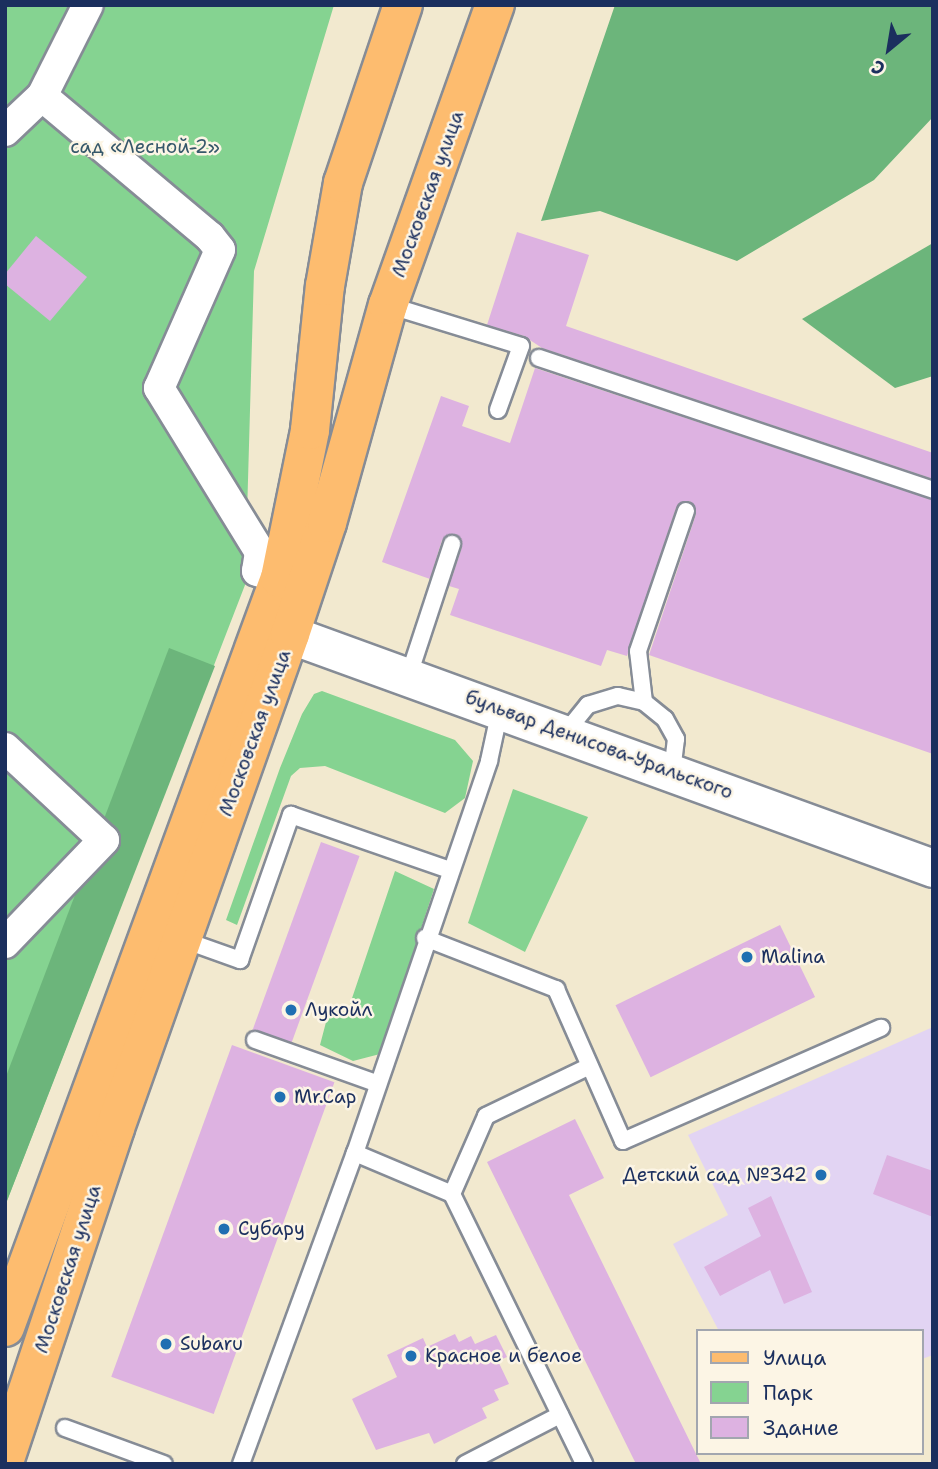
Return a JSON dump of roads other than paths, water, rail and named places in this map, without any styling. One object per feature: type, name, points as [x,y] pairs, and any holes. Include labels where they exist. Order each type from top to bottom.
[{"type":"main road","name":"Московская улица","points":[[5,1459],[181,939],[277,629],[279,578],[310,430],[325,286],[343,183],[403,5]]},
{"type":"main road","name":"Московская улица","points":[[5,1327],[277,629],[327,523],[388,305],[495,5]]},
{"type":"street","points":[[5,131],[42,96],[88,5]]},
{"type":"street","points":[[42,96],[210,237],[220,250],[159,388],[260,552],[257,571],[279,578]]},
{"type":"street","name":"бульвар Денисова-Уральского","points":[[277,629],[566,732],[933,868]]},
{"type":"street","points":[[5,748],[104,840],[5,943]]},
{"type":"lane","points":[[388,305],[521,346],[498,410]]},
{"type":"lane","points":[[539,358],[933,490]]},
{"type":"lane","points":[[644,702],[638,651],[686,511]]},
{"type":"lane","points":[[409,675],[452,544]]},
{"type":"lane","points":[[566,732],[588,705],[618,696],[644,702],[665,719],[676,739],[672,771]]},
{"type":"lane","points":[[241,1464],[355,1153],[425,938],[489,761],[500,710]]},
{"type":"lane","points":[[181,939],[240,960],[291,815],[450,870]]},
{"type":"lane","points":[[425,938],[556,989],[623,1141],[881,1028]]},
{"type":"lane","points":[[255,1040],[376,1083]]},
{"type":"lane","points":[[452,1194],[486,1116],[590,1066]]},
{"type":"lane","points":[[355,1153],[452,1194],[583,1464]]},
{"type":"lane","points":[[465,1464],[559,1415]]},
{"type":"lane","points":[[65,1428],[164,1464]]},
{"type":"place","name":"Malina","points":[[747,957]]},
{"type":"place","name":"Лукойл","points":[[291,1010]]},
{"type":"place","name":"Mr.Cap","points":[[280,1097]]},
{"type":"place","name":"Детский сад №342","points":[[821,1175]]},
{"type":"place","name":"Субару","points":[[224,1229]]},
{"type":"place","name":"Subaru","points":[[166,1344]]},
{"type":"place","name":"Красное и белое","points":[[411,1356]]},
{"type":"park label","name":"сад «Лесной-2»","points":[[145,147]]}]
